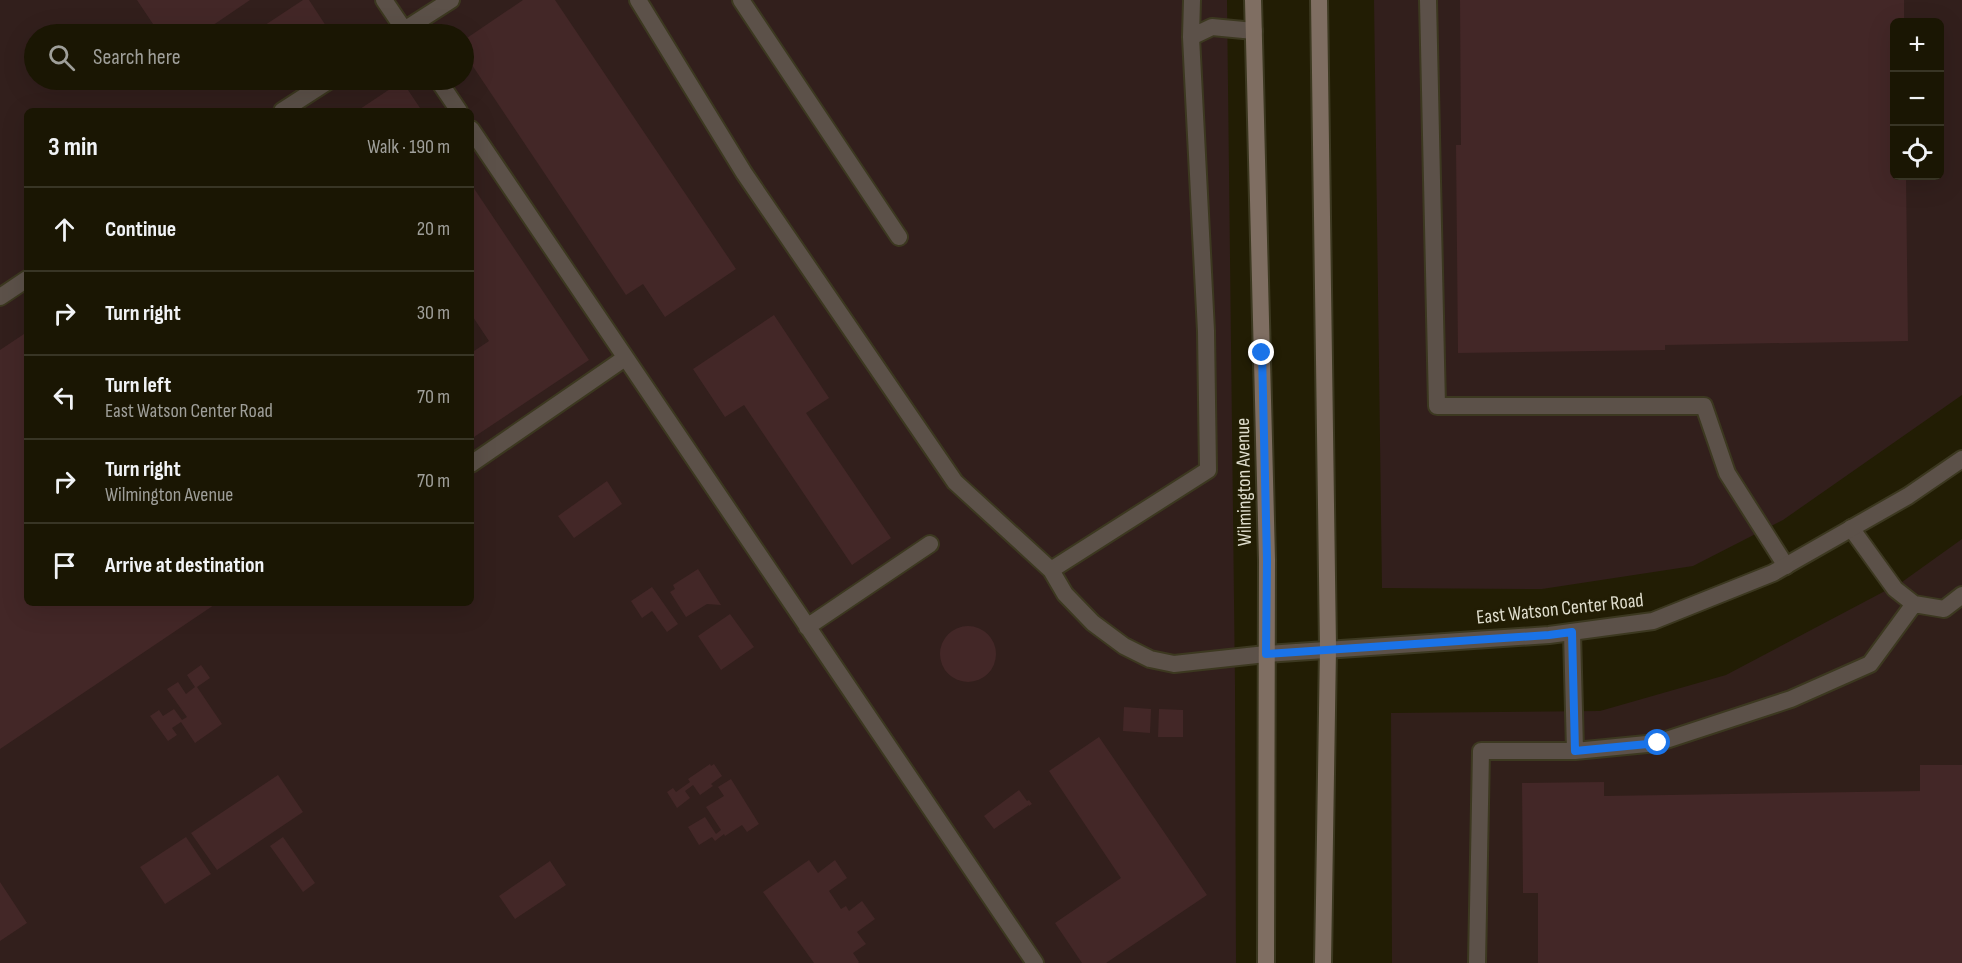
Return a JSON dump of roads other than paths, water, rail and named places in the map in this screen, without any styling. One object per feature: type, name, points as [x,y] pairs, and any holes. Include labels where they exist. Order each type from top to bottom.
[{"type":"main road","name":"Wilmington Avenue","points":[[1253,0],[1267,560],[1266,963]]},
{"type":"main road","points":[[1319,0],[1328,648],[1323,963]]},
{"type":"street","points":[[384,0],[398,24]]},
{"type":"street","points":[[416,24],[451,0]]},
{"type":"street","name":"East Watson Center Road","points":[[638,0],[744,173],[955,482],[1051,570],[1065,594],[1093,623],[1124,646],[1150,659],[1174,664],[1328,648],[1549,635],[1653,621],[1773,573],[1908,496],[1962,459]]},
{"type":"street","points":[[741,0],[898,237]]},
{"type":"street","points":[[1051,570],[1208,470],[1206,331],[1191,37],[1192,0]]},
{"type":"street","points":[[1428,0],[1437,406],[1704,406],[1727,473],[1786,566]]},
{"type":"street","points":[[1191,37],[1212,27],[1254,31]]},
{"type":"street","points":[[287,108],[315,90]]},
{"type":"street","points":[[445,90],[457,108]]},
{"type":"street","points":[[474,133],[1035,963]]},
{"type":"street","points":[[0,297],[24,281]]},
{"type":"street","points":[[474,462],[625,358]]},
{"type":"street","points":[[1851,528],[1895,589],[1914,604],[1944,609],[1962,595]]},
{"type":"street","points":[[807,627],[930,544]]},
{"type":"street","points":[[1478,963],[1481,751],[1575,751],[1658,743],[1791,699],[1870,664],[1914,604]]},
{"type":"street","points":[[1572,632],[1575,751]]}]
